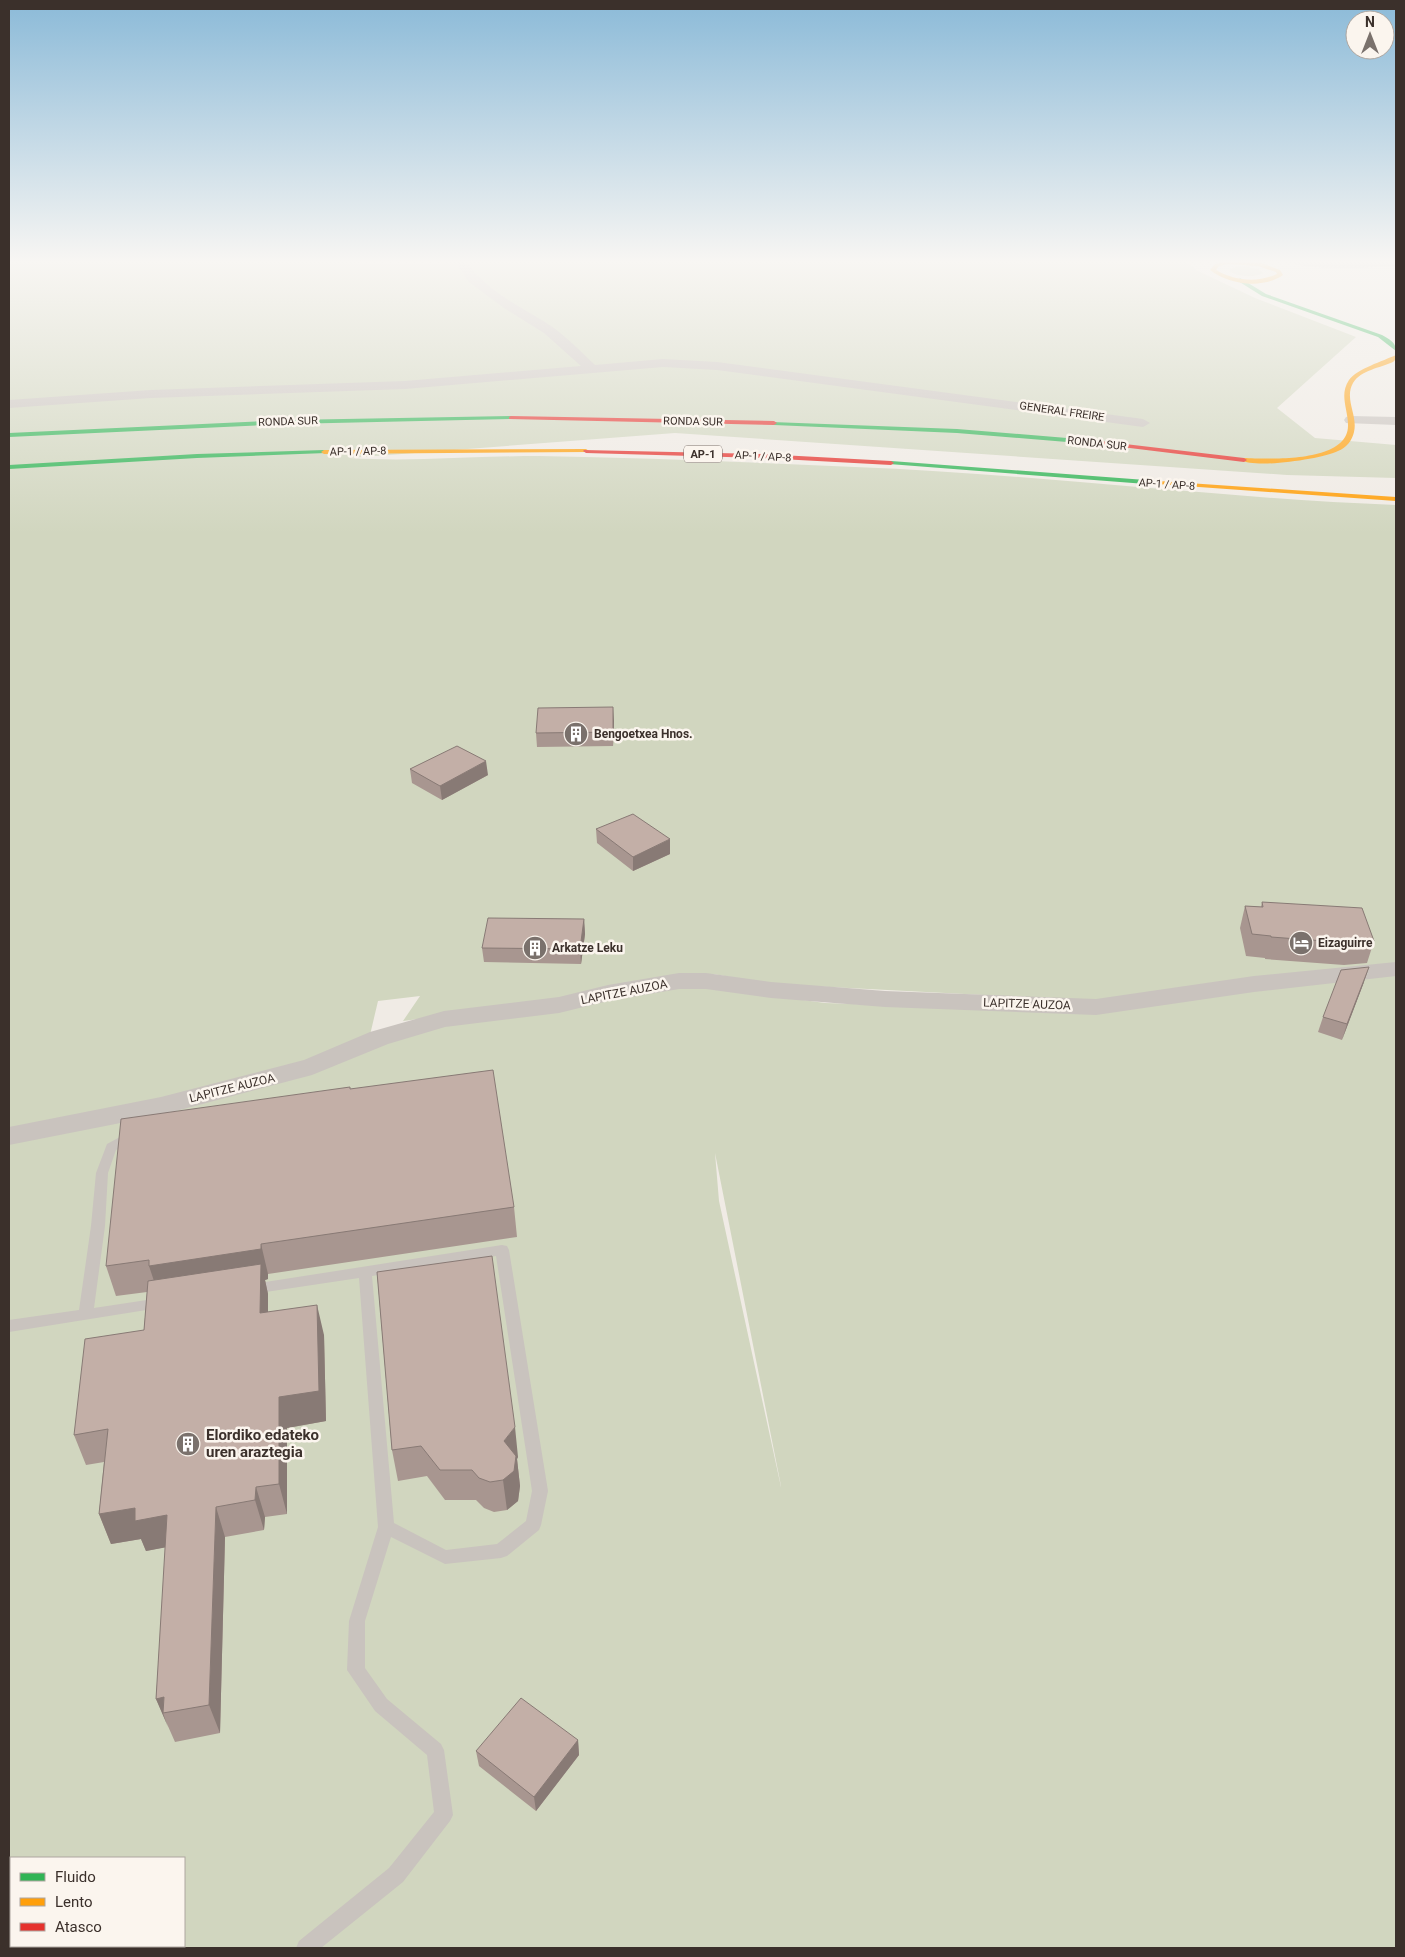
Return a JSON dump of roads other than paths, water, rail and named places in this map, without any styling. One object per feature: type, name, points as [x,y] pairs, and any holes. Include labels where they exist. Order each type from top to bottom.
[{"type":"main road","points":[[1351,420],[1346,400],[1350,383],[1360,374],[1392,361],[1396,357]]},
{"type":"main road","name":"RONDA SUR","points":[[9,435],[202,424],[408,419],[560,418],[718,421],[982,433],[1071,440],[1226,458],[1275,460],[1319,455],[1341,448],[1351,438],[1353,432],[1351,420]]},
{"type":"main road","name":"AP-1 / AP-8","points":[[9,457],[212,445],[420,440]]},
{"type":"main road","name":"AP-1 / AP-8","points":[[488,440],[683,443],[840,450],[1396,488]]},
{"type":"main road","name":"AP-1 / AP-8","points":[[9,467],[299,452],[603,451],[878,462],[1396,499]]},
{"type":"street","points":[[572,351],[592,369]]},
{"type":"street","name":"GENERAL FREIRE","points":[[592,369],[663,363],[717,366],[1143,422]]},
{"type":"street","points":[[9,404],[116,394],[294,390],[422,384],[502,379],[592,369]]},
{"type":"street","points":[[1351,420],[1396,421]]},
{"type":"street","name":"LAPITZE AUZOA","points":[[9,1136],[161,1106],[312,1067],[379,1038],[444,1019],[559,1005],[608,993],[679,981],[706,981],[771,990],[885,999],[1096,1006],[1254,984],[1396,969]]},
{"type":"lane","points":[[86,1313],[98,1226],[102,1172],[111,1147],[124,1140],[142,1137]]},
{"type":"lane","points":[[237,1292],[502,1250],[540,1491],[533,1525],[501,1551],[445,1557],[386,1527]]},
{"type":"lane","points":[[306,1948],[396,1875],[444,1814],[435,1750],[380,1705],[356,1670],[357,1620],[386,1527],[365,1272]]},
{"type":"lane","points":[[9,1326],[171,1301]]},
{"type":"place","name":"Bengoetxea Hnos.","points":[[576,734]]},
{"type":"place","name":"Eizaguirre","points":[[1301,943]]},
{"type":"place","name":"Arkatze Leku","points":[[535,948]]},
{"type":"place","name":"Elordiko edateko uren araztegia","points":[[188,1444]]}]
